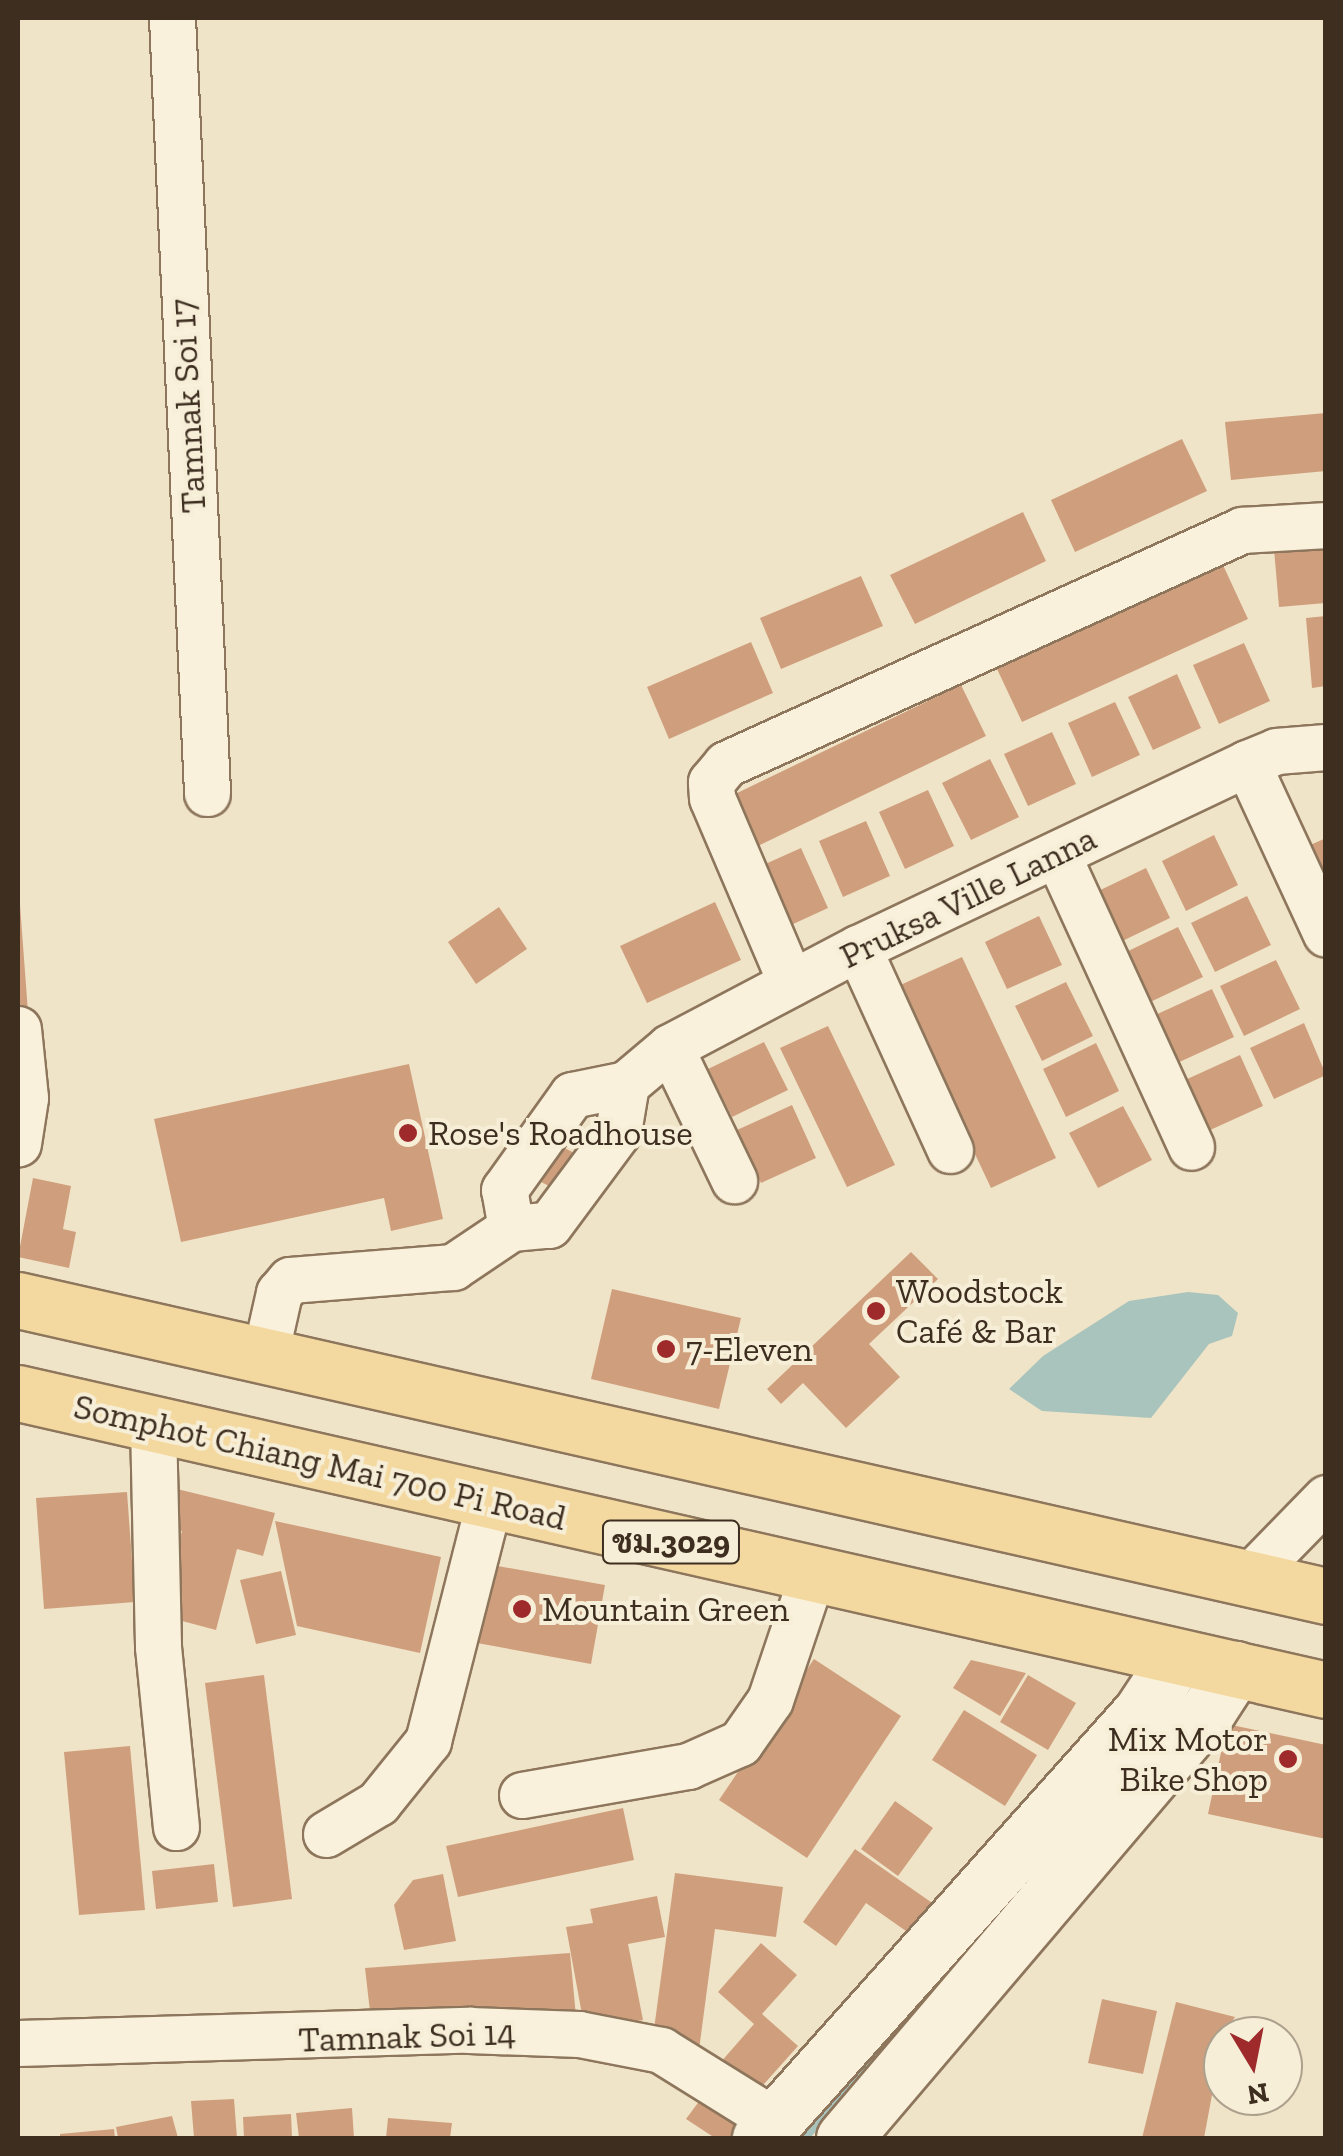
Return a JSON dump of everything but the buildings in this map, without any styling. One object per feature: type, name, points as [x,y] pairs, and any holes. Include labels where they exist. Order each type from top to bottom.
[{"type":"main road","name":"ชม.3029","points":[[18,1300],[1326,1596]]},
{"type":"main road","name":"Somphot Chiang Mai 700 Pi Road","points":[[18,1393],[1326,1690]]},
{"type":"street","name":"Tamnak Soi 17","points":[[172,18],[207,794]]},
{"type":"street","points":[[791,983],[712,798],[712,782],[726,764],[1242,530],[1326,525]]},
{"type":"street","name":"Pruksa Ville Lanna","points":[[510,1228],[504,1190],[572,1096],[626,1084],[670,1048],[858,948],[1247,763],[1326,747]]},
{"type":"street","points":[[1247,763],[1326,934]]},
{"type":"street","points":[[1057,854],[1191,1147]]},
{"type":"street","points":[[858,948],[950,1150]]},
{"type":"street","points":[[18,1029],[25,1098],[18,1143]]},
{"type":"street","points":[[670,1048],[734,1180]]},
{"type":"street","points":[[265,1355],[278,1293],[290,1280],[452,1266],[510,1228],[550,1225],[618,1132],[626,1084]]},
{"type":"street","points":[[154,1424],[158,1647],[176,1827]]},
{"type":"street","points":[[1248,1578],[1326,1498]]},
{"type":"street","points":[[326,1834],[378,1803],[428,1741],[489,1500]]},
{"type":"street","points":[[522,1795],[688,1766],[740,1743],[770,1700],[812,1575]]},
{"type":"street","points":[[768,2130],[1128,1727],[1176,1659]]},
{"type":"street","points":[[844,2138],[1210,1709],[1235,1670]]},
{"type":"street","name":"Tamnak Soi 14","points":[[18,2043],[469,2030],[580,2034],[660,2050],[768,2130]]},
{"type":"water","points":[[1188,1292],[1218,1295],[1238,1313],[1232,1336],[1209,1344],[1151,1418],[1042,1411],[1009,1389],[1043,1356],[1129,1301]]},
{"type":"waterway","points":[[802,2138],[961,1958]]},
{"type":"place","name":"Rose's Roadhouse","points":[[408,1133]]},
{"type":"place","name":"Woodstock Café & Bar","points":[[876,1311]]},
{"type":"place","name":"7-Eleven","points":[[666,1349]]},
{"type":"place","name":"Mountain Green","points":[[522,1609]]},
{"type":"place","name":"Mix Motor Bike Shop","points":[[1288,1759]]}]
